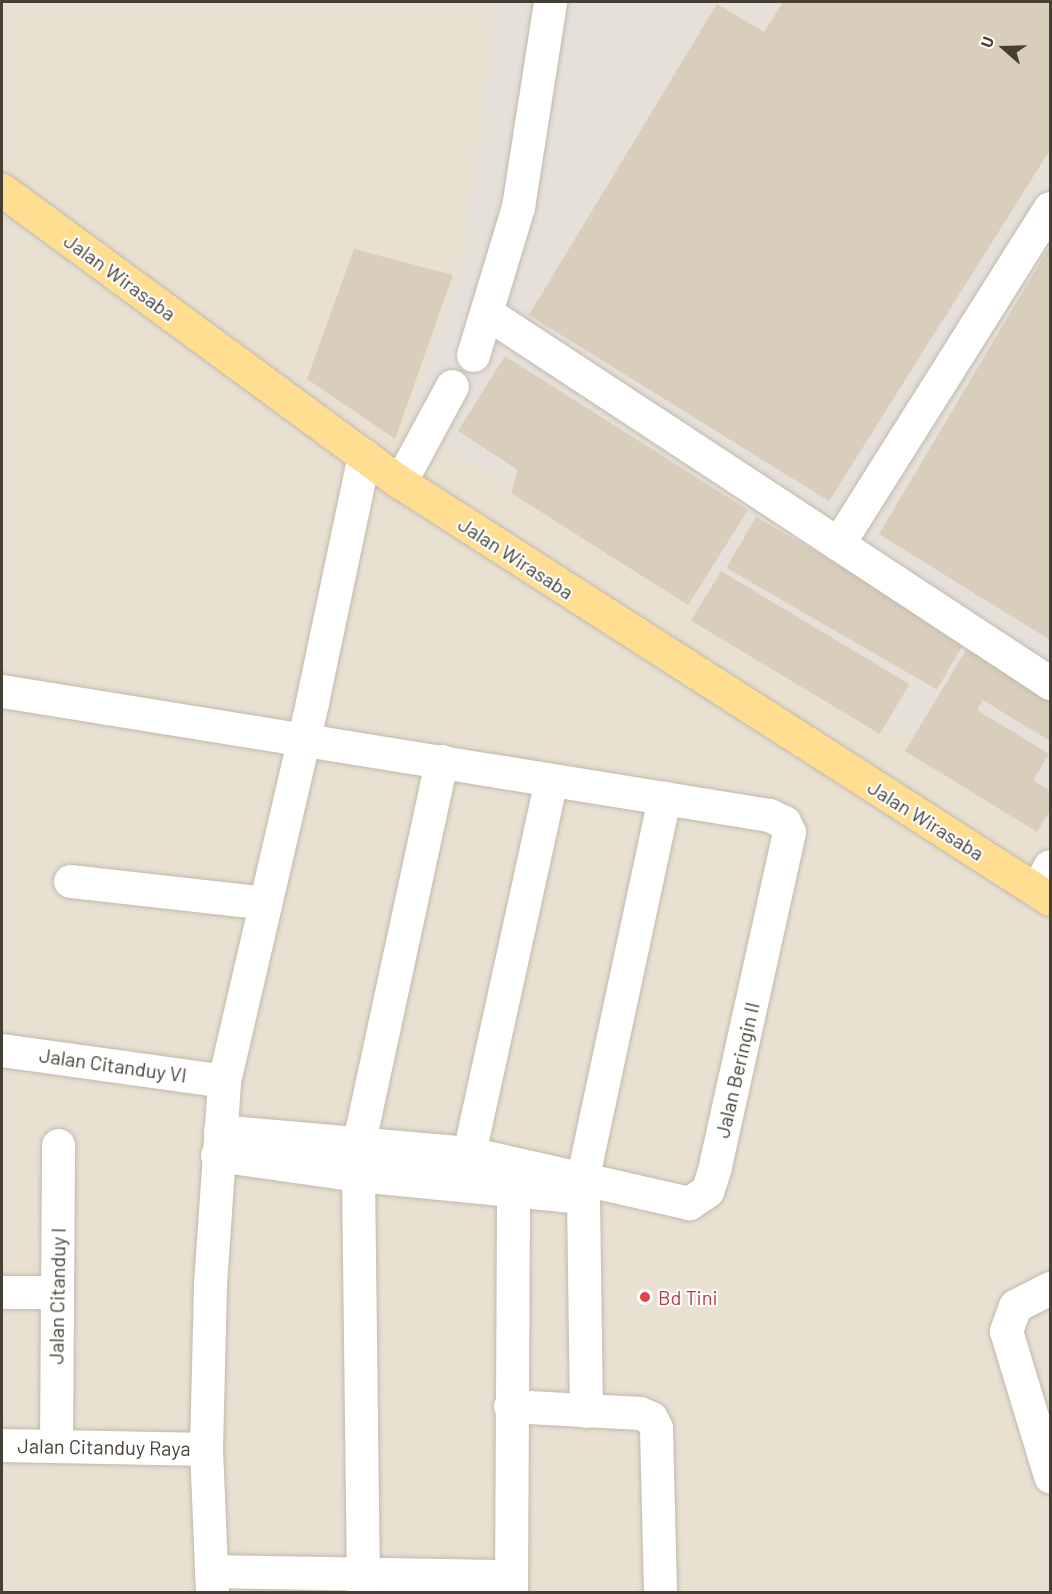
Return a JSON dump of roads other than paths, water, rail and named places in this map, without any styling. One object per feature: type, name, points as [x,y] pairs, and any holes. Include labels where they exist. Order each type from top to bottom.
[{"type":"main road","name":"Jalan Wirasaba","points":[[5,199],[399,482],[1046,885]]},
{"type":"street","points":[[473,355],[518,207],[550,2]]},
{"type":"street","points":[[838,544],[1050,208]]},
{"type":"street","points":[[487,314],[1050,683]]},
{"type":"street","points":[[399,482],[452,386]]},
{"type":"street","points":[[364,455],[224,1081],[218,1143],[206,1449],[212,1582],[511,1584],[510,1406],[513,1189]]},
{"type":"street","points":[[2,691],[664,798],[583,1186],[586,1410]]},
{"type":"street","points":[[363,1582],[358,1160],[441,761]]},
{"type":"street","points":[[469,1153],[509,988],[550,781]]},
{"type":"street","name":"Jalan Beringin II","points":[[218,1143],[358,1160],[513,1189],[583,1186],[689,1203],[707,1191],[790,842],[784,822],[664,798]]},
{"type":"street","points":[[70,880],[265,903]]},
{"type":"street","name":"Jalan Citanduy VI","points":[[2,1050],[224,1081]]},
{"type":"street","name":"Jalan Citanduy I","points":[[56,1446],[58,1145]]},
{"type":"street","points":[[358,1160],[469,1153],[583,1186]]},
{"type":"street","points":[[1050,1288],[1015,1305],[1006,1331],[1050,1476]]},
{"type":"street","points":[[2,1292],[57,1292]]},
{"type":"street","points":[[510,1406],[640,1413],[651,1418],[656,1428],[660,1593]]},
{"type":"street","name":"Jalan Citanduy Raya","points":[[2,1445],[206,1449]]},
{"type":"place","name":"Bd Tini","points":[[645,1297]]}]
